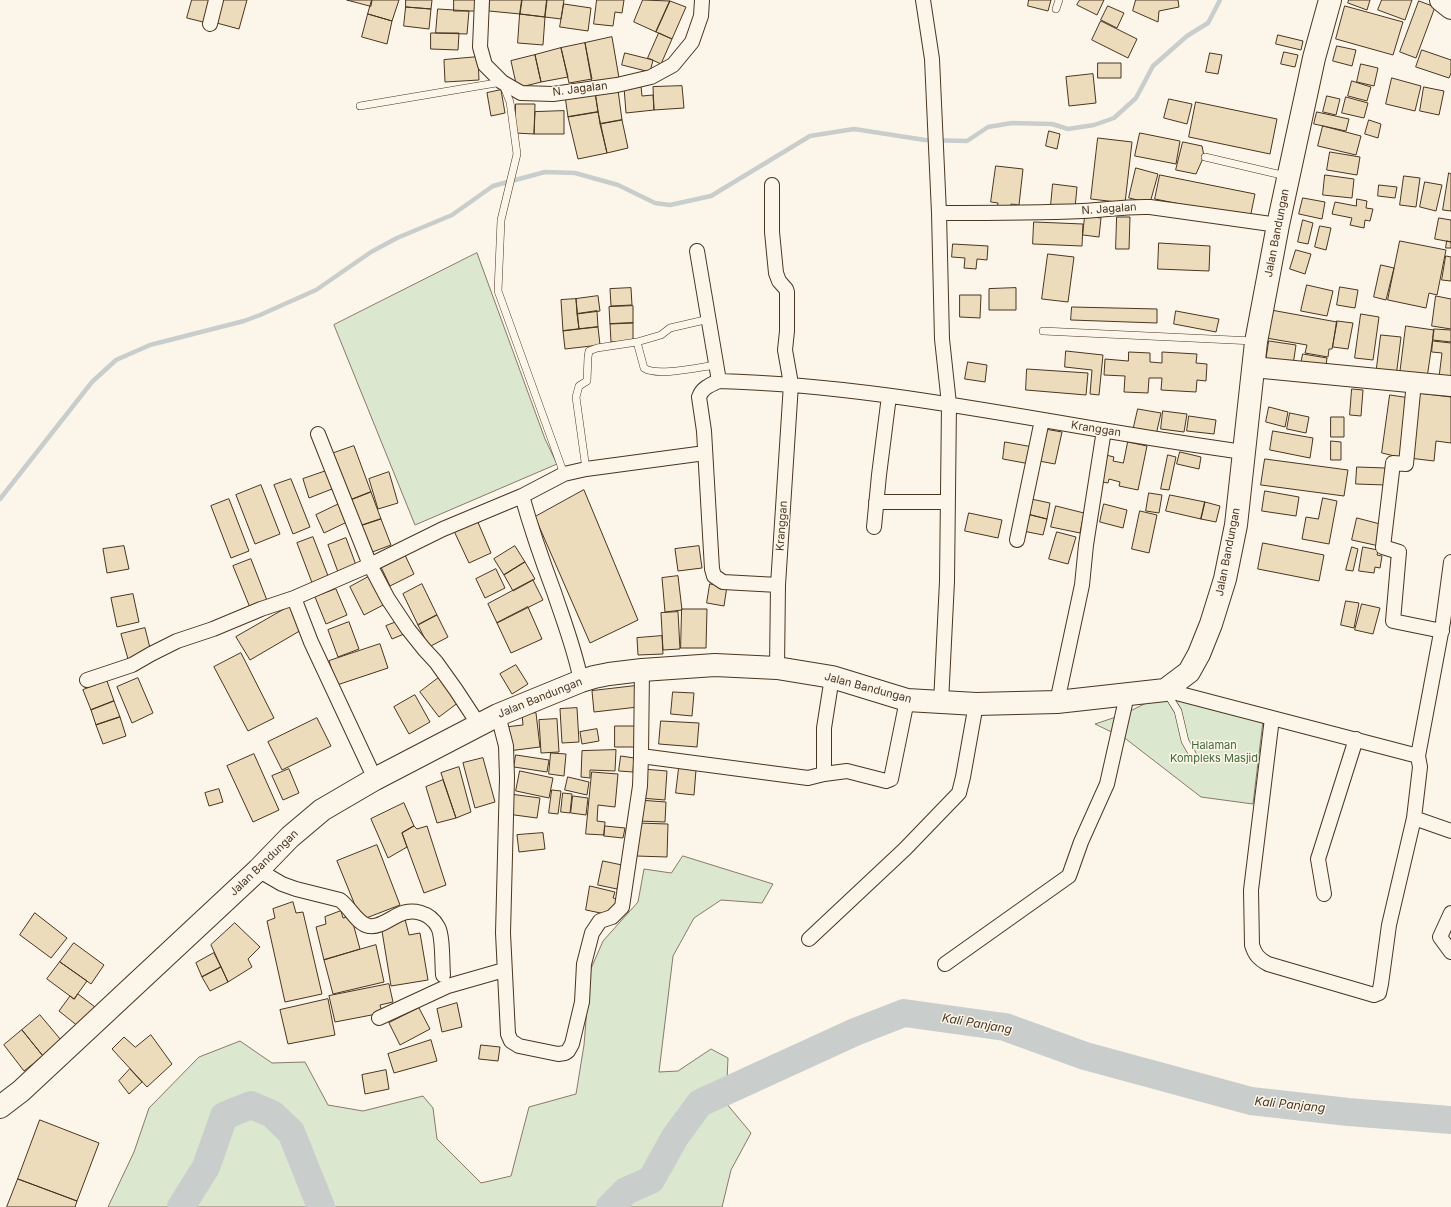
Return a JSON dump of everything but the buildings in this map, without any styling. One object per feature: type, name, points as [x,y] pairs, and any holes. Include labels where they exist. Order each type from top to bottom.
[{"type":"main road","name":"Jalan Bandungan","points":[[0,1106],[21,1091],[258,870],[290,837],[322,810],[375,779],[498,715],[581,681],[594,677],[642,670],[715,665],[777,668],[832,678],[907,700],[976,704],[1057,702],[1165,690],[1188,672],[1199,654],[1211,624],[1225,579],[1236,525],[1256,342],[1288,176],[1314,58],[1330,0]]},
{"type":"main road","points":[[1441,0],[1451,8]]},
{"type":"main road","points":[[1253,367],[1451,386]]},
{"type":"street","points":[[210,24],[216,0]]},
{"type":"street","name":"N. Jagalan","points":[[482,0],[480,47],[485,65],[502,82],[521,93],[553,94],[617,85],[651,77],[673,65],[692,42],[701,16],[702,0]]},
{"type":"street","points":[[924,0],[932,59],[939,213],[942,339],[949,404],[947,566],[941,703]]},
{"type":"street","name":"Kranggan","points":[[772,185],[772,232],[776,273],[787,292],[787,330],[785,350],[791,384],[778,584],[777,668]]},
{"type":"street","name":"N. Jagalan","points":[[939,213],[1085,211],[1129,206],[1150,207],[1278,225]]},
{"type":"street","points":[[697,251],[719,381],[705,388],[701,392],[700,397],[712,569],[714,576],[723,582],[778,584]]},
{"type":"street","name":"Kranggan","points":[[719,381],[791,384],[949,404],[1243,452]]},
{"type":"street","points":[[1414,382],[1406,464],[1393,463],[1383,547],[1399,552],[1393,620],[1445,625]]},
{"type":"street","points":[[874,527],[889,396]]},
{"type":"street","points":[[1017,540],[1042,420]]},
{"type":"street","points":[[1057,702],[1082,585],[1086,545],[1104,430]]},
{"type":"street","points":[[318,434],[370,565],[388,599],[408,629],[452,684],[479,725]]},
{"type":"street","points":[[87,680],[132,665],[177,642],[212,630],[261,609],[294,598],[370,565],[443,529],[522,496],[564,474],[586,469],[705,453]]},
{"type":"street","points":[[522,496],[533,535],[563,615],[581,681]]},
{"type":"street","points":[[876,502],[947,502]]},
{"type":"street","points":[[1272,718],[1251,890],[1252,945],[1255,954],[1258,959],[1268,964],[1374,995],[1379,993],[1389,925],[1414,818],[1420,767],[1418,756],[1445,625],[1451,562]]},
{"type":"street","points":[[294,598],[312,642],[375,779]]},
{"type":"street","points":[[498,715],[506,746],[507,778],[503,933],[508,1034],[511,1041],[519,1046],[558,1054],[564,1053],[568,1051],[572,1044],[582,1002],[584,964],[592,933],[600,921],[612,917],[622,907],[640,786],[642,670]]},
{"type":"street","points":[[824,774],[824,728],[832,678]]},
{"type":"street","points":[[1165,690],[1418,756]]},
{"type":"street","points":[[945,964],[1069,876],[1081,842],[1107,784],[1127,695]]},
{"type":"street","points":[[641,756],[808,778],[847,771],[886,781],[891,779],[907,700]]},
{"type":"street","points":[[809,939],[905,849],[959,793],[976,704]]},
{"type":"street","points":[[1324,894],[1318,859],[1356,739]]},
{"type":"street","points":[[1414,818],[1451,831]]},
{"type":"street","points":[[258,870],[282,884],[340,900],[368,926],[375,926],[402,913],[412,911],[421,913],[438,927],[443,976]]},
{"type":"street","points":[[1451,913],[1440,937],[1451,952]]},
{"type":"street","points":[[379,1018],[448,986],[504,970]]},
{"type":"lane","points":[[1056,9],[1059,0]]},
{"type":"lane","points":[[360,106],[502,82],[510,102],[518,154],[501,220],[498,291],[564,474]]},
{"type":"lane","points":[[1205,157],[1288,176]]},
{"type":"lane","points":[[586,469],[576,397],[578,386],[587,381],[587,362],[589,351],[597,348],[637,342],[661,335],[670,328],[709,319]]},
{"type":"lane","points":[[1043,331],[1256,342]]},
{"type":"lane","points":[[637,342],[644,368],[649,371],[656,372],[716,365]]},
{"type":"lane","points":[[1165,690],[1178,711],[1184,742],[1194,757]]},
{"type":"green space","points":[[477,253],[545,439],[557,464],[415,525],[334,325]]},
{"type":"green space","name":"Halaman Kompleks Masjid","points":[[1163,695],[1263,721],[1253,804],[1201,797],[1126,739],[1095,724],[1122,715]]},
{"type":"green space","points":[[683,856],[773,884],[762,903],[721,900],[694,918],[673,956],[659,1072],[678,1071],[711,1049],[728,1058],[726,1103],[751,1133],[731,1170],[722,1207],[108,1207],[134,1152],[149,1108],[199,1057],[240,1041],[272,1063],[305,1062],[328,1105],[363,1111],[423,1096],[433,1108],[437,1139],[481,1183],[511,1176],[529,1107],[576,1094],[584,1045],[590,971],[603,941],[638,902],[644,869],[671,873]]},
{"type":"waterway","points":[[0,499],[92,382],[116,360],[150,345],[244,321],[316,290],[371,252],[397,238],[452,215],[493,186],[545,172],[575,173],[618,185],[655,203],[670,205],[711,196],[810,136],[854,129],[925,140],[967,141],[988,127],[1012,123],[1052,124],[1068,129],[1094,125],[1114,118],[1136,98],[1153,66],[1187,36],[1208,23],[1220,0]]},
{"type":"waterway","name":"Kali Panjang","points":[[610,1207],[626,1191],[651,1180],[675,1137],[700,1103],[855,1032],[904,1013],[1005,1027],[1085,1056],[1251,1101],[1348,1112],[1451,1120]]},
{"type":"waterway","name":"Kali Panjang","points":[[181,1207],[206,1167],[224,1116],[251,1105],[272,1114],[291,1132],[321,1207]]}]
